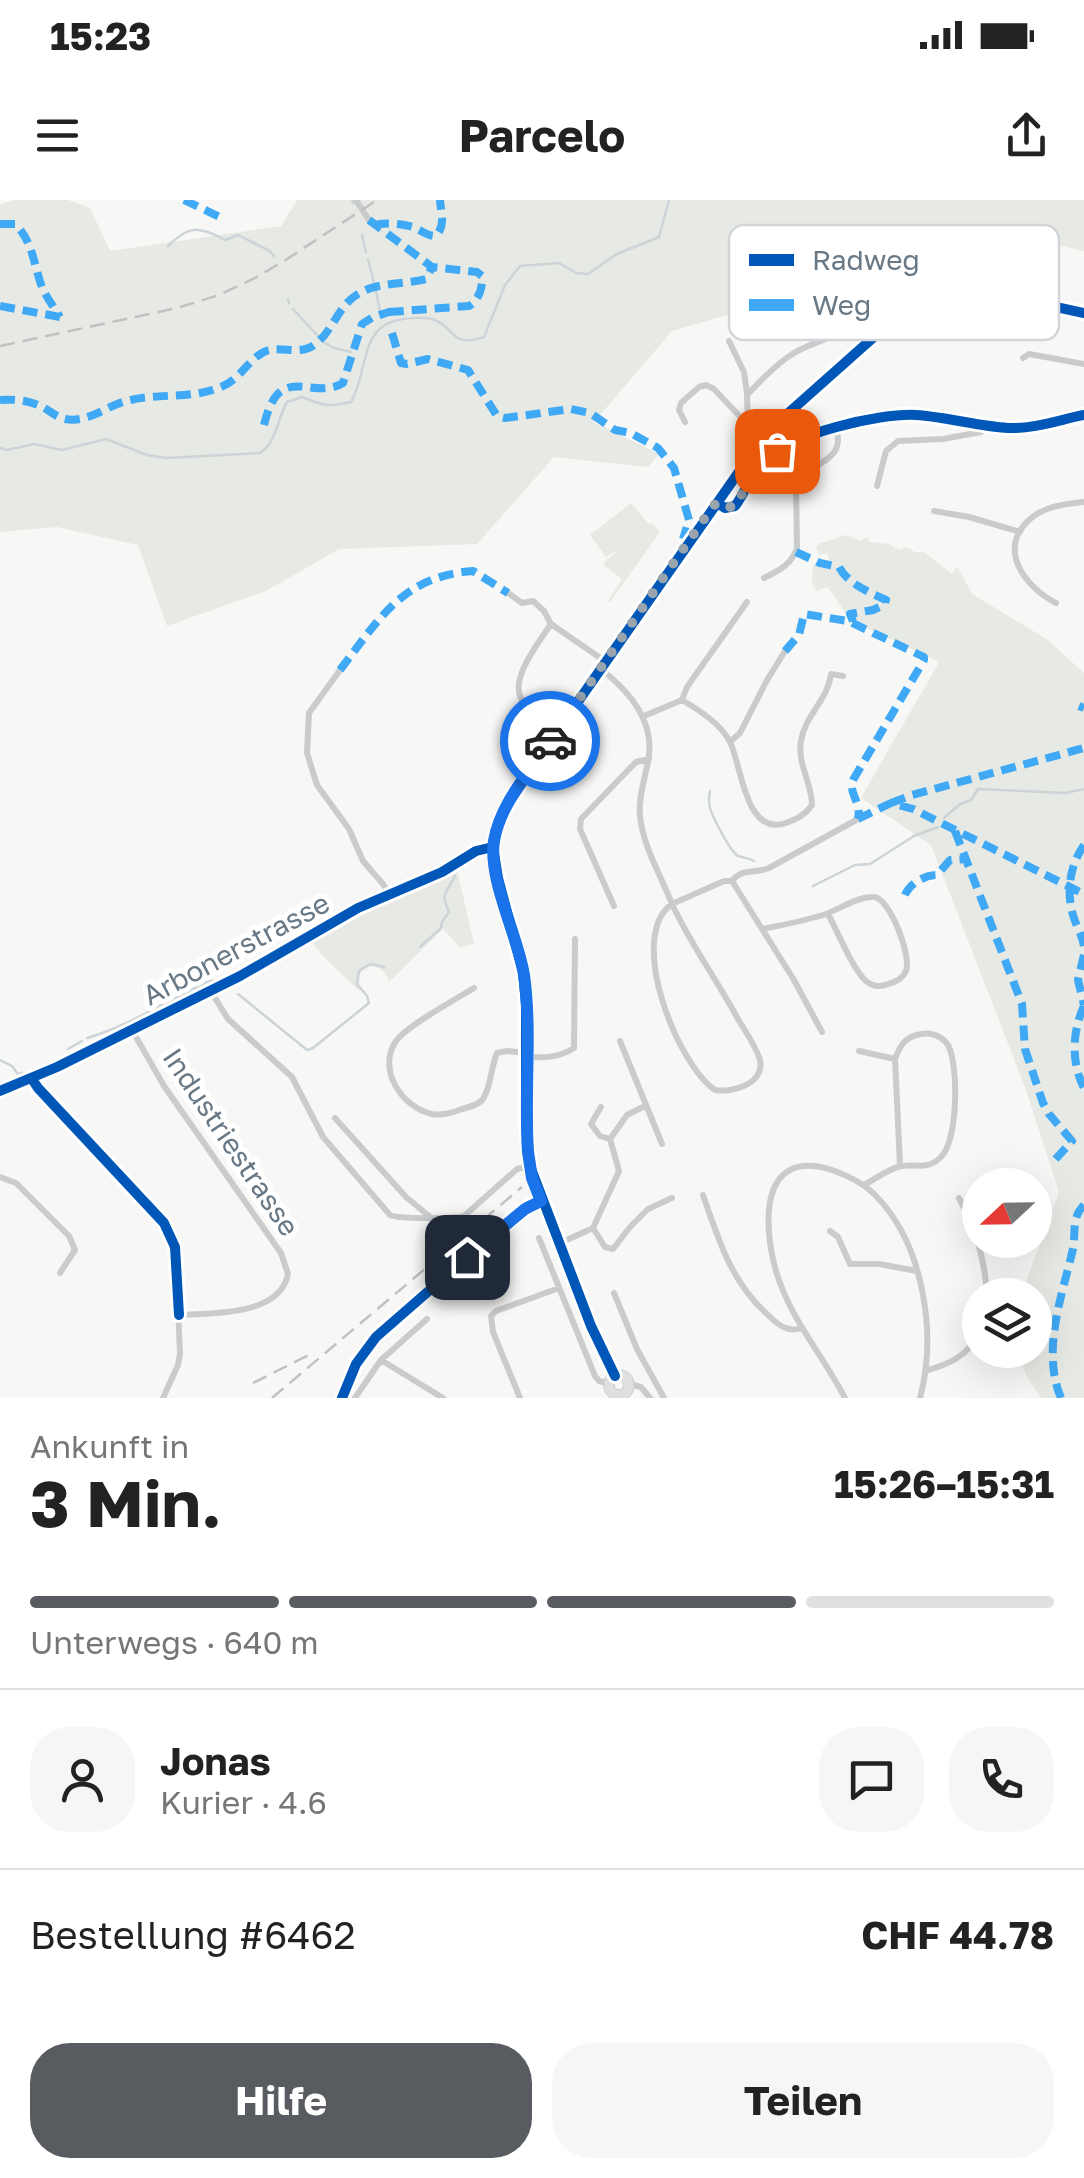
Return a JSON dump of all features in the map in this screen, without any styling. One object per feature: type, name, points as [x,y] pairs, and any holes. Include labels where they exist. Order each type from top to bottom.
[{"type":"main road","points":[[1059,308],[1084,313]]},
{"type":"main road","points":[[612,1380],[623,1376],[629,1384],[627,1391],[621,1396],[611,1391],[608,1366],[530,1166],[524,972],[501,892],[493,847],[498,824],[603,666],[763,440],[871,340]]},
{"type":"main road","name":"Arbonerstrasse","points":[[0,1092],[132,1030],[284,952],[340,918],[449,868],[480,849],[493,847]]},
{"type":"street","points":[[356,200],[369,220]]},
{"type":"street","points":[[747,395],[793,354],[824,340]]},
{"type":"street","points":[[729,341],[744,372],[748,424]]},
{"type":"street","points":[[1024,358],[1034,354],[1084,364]]},
{"type":"street","points":[[685,422],[681,403],[706,385],[763,440]]},
{"type":"street","points":[[716,503],[725,508],[735,506],[753,474],[773,453],[836,428],[897,415],[1029,427],[1084,414]]},
{"type":"street","points":[[877,486],[882,458],[898,441],[981,432],[984,424]]},
{"type":"street","points":[[764,578],[794,558],[798,548],[796,484],[802,475],[836,452],[840,439],[836,428]]},
{"type":"street","points":[[1056,602],[1035,590],[1021,574],[1016,552],[1020,532],[1040,512],[1084,502]]},
{"type":"street","points":[[934,511],[1020,532]]},
{"type":"street","points":[[508,593],[522,603],[532,601],[544,611],[551,624],[603,666],[644,716],[649,759],[640,817],[646,842],[672,904],[686,934],[760,1061],[760,1069],[745,1085],[715,1090],[688,1057],[661,998],[655,960],[656,924],[672,904],[732,881]]},
{"type":"street","points":[[644,716],[682,700],[687,687],[747,602]]},
{"type":"street","points":[[551,624],[522,671],[519,689],[525,704],[562,726]]},
{"type":"street","points":[[730,742],[740,733],[785,651]]},
{"type":"street","points":[[340,670],[309,712],[308,753],[317,785],[388,895]]},
{"type":"street","points":[[682,700],[712,720],[730,742],[749,800],[758,817],[774,826],[805,814],[812,801],[802,766],[801,738],[828,690],[831,674],[843,676]]},
{"type":"street","points":[[614,906],[580,825],[589,808],[636,762],[649,759]]},
{"type":"street","points":[[732,881],[743,872],[761,872],[858,819]]},
{"type":"street","points":[[732,881],[822,1032]]},
{"type":"street","points":[[762,929],[828,914],[872,897],[884,901],[894,920],[908,965],[904,976],[888,985],[869,984],[828,914]]},
{"type":"street","points":[[474,988],[407,1030],[391,1050],[392,1081],[401,1095],[427,1113],[441,1115],[475,1105],[483,1098],[496,1053],[551,1058],[574,1048],[575,939]]},
{"type":"street","points":[[210,990],[231,1022],[292,1076],[322,1138],[390,1216],[456,1219],[516,1169],[530,1166]]},
{"type":"street","name":"Industriestrasse","points":[[132,1030],[164,1086],[280,1253],[288,1278],[277,1294],[257,1306],[179,1315]]},
{"type":"street","points":[[864,1185],[900,1165],[931,1165],[949,1144],[954,1087],[950,1050],[936,1035],[922,1033],[907,1039],[895,1058],[900,1165]]},
{"type":"street","points":[[620,1041],[662,1144]]},
{"type":"street","points":[[859,1052],[895,1058]]},
{"type":"street","points":[[32,1078],[164,1223],[173,1242],[179,1315],[178,1366],[163,1398]]},
{"type":"street","points":[[610,1139],[627,1115],[645,1106]]},
{"type":"street","points":[[601,1107],[591,1124],[600,1136],[610,1139]]},
{"type":"street","points":[[335,1118],[406,1198],[430,1216]]},
{"type":"street","points":[[558,1244],[593,1228],[620,1171],[610,1139]]},
{"type":"street","points":[[845,1398],[786,1298],[771,1251],[767,1222],[771,1194],[782,1175],[799,1166],[844,1174],[864,1185],[894,1219],[905,1239],[927,1320],[920,1398]]},
{"type":"street","points":[[0,1177],[16,1184],[69,1236],[75,1250],[60,1273]]},
{"type":"street","points":[[703,1195],[722,1250],[746,1292],[783,1327],[802,1328]]},
{"type":"street","points":[[593,1228],[605,1247],[613,1249],[648,1209],[672,1198]]},
{"type":"street","points":[[960,1198],[979,1244],[986,1278]]},
{"type":"street","points":[[342,1398],[356,1364],[376,1337],[494,1234],[541,1201]]},
{"type":"street","points":[[830,1230],[838,1237],[850,1264],[879,1264],[916,1271]]},
{"type":"street","points":[[539,1238],[595,1376],[601,1382],[612,1380]]},
{"type":"street","points":[[520,1398],[491,1316],[496,1310],[560,1292]]},
{"type":"street","points":[[614,1293],[637,1349],[664,1398]]},
{"type":"street","points":[[355,1398],[380,1360],[427,1319]]},
{"type":"street","points":[[925,1371],[962,1356]]},
{"type":"street","points":[[380,1360],[444,1398]]},
{"type":"street","points":[[629,1384],[641,1387],[650,1398]]},
{"type":"shaded area","points":[[16,200],[68,200],[90,208],[110,251],[281,226],[297,200],[1084,200],[1084,251],[1059,245],[1059,225],[729,225],[729,314],[672,331],[594,422],[659,454],[648,467],[554,457],[477,544],[339,549],[266,591],[167,626],[138,545],[57,527],[0,532],[0,204]]},
{"type":"shaded area","points":[[631,503],[660,532],[610,602],[622,579],[604,562],[621,548],[606,557],[590,535]]},
{"type":"shaded area","points":[[846,535],[860,541],[867,537],[870,542],[889,544],[899,550],[906,547],[924,552],[952,574],[957,566],[972,594],[1048,640],[1084,673],[1084,1398],[1041,1398],[1024,1368],[1052,1368],[1052,1278],[1027,1278],[1035,1258],[1052,1258],[1052,1211],[1059,1192],[1026,1090],[931,845],[861,798],[939,662],[850,620],[828,587],[816,591],[812,583],[813,564],[824,569],[831,565],[827,553],[819,555],[818,544]]},
{"type":"shaded area","points":[[457,870],[474,944],[460,947],[443,929],[389,982],[375,966],[364,969],[360,992],[310,939],[335,924]]},
{"type":"waterway","points":[[0,448],[34,444],[62,450],[106,439],[147,455],[167,458],[260,453],[273,437],[287,402],[302,397],[326,405],[351,402],[370,344],[383,326],[426,318],[442,324],[460,339],[484,337],[505,285],[520,266],[559,263],[576,273],[588,274],[617,254],[659,237],[669,200]]},
{"type":"waterway","points":[[168,246],[188,231],[201,230],[225,240],[238,235],[274,256]]},
{"type":"waterway","points":[[362,235],[366,252]]},
{"type":"waterway","points":[[368,259],[374,283]]},
{"type":"waterway","points":[[376,291],[380,311]]},
{"type":"waterway","points":[[288,299],[289,303]]},
{"type":"waterway","points":[[293,309],[319,337]]},
{"type":"waterway","points":[[325,343],[351,352]]},
{"type":"waterway","points":[[944,818],[971,800],[978,789],[1065,793],[1084,789]]},
{"type":"waterway","points":[[710,791],[710,808],[726,841],[738,856],[754,861]]},
{"type":"waterway","points":[[813,886],[855,865],[870,864],[914,836],[938,827]]},
{"type":"waterway","points":[[420,947],[441,928],[449,912],[445,896],[455,876]]},
{"type":"waterway","points":[[238,994],[307,1050],[369,1003],[357,984],[359,971],[370,964],[384,967]]},
{"type":"waterway","points":[[87,1038],[212,980]]},
{"type":"waterway","points":[[68,1049],[82,1041]]},
{"type":"waterway","points":[[0,1060],[18,1074],[23,1073]]},
{"type":"railway","points":[[0,346],[177,308],[219,295],[284,261],[377,200]]},
{"type":"railway","points":[[272,1398],[522,1187]]},
{"type":"railway","points":[[253,1383],[313,1353]]},
{"type":"marked path","points":[[184,200],[224,219]]},
{"type":"marked path","points":[[376,228],[379,224],[400,224],[436,236],[442,223],[440,200]]},
{"type":"marked path","points":[[369,220],[432,267],[477,272],[482,276],[480,293],[469,306],[389,312],[390,318]]},
{"type":"marked path","points":[[0,224],[15,224],[21,231],[30,246],[44,291],[60,317]]},
{"type":"marked path","points":[[0,400],[29,402],[73,420],[135,399],[209,391],[227,384],[268,350],[301,350],[314,345],[355,296],[384,285],[426,279],[432,267]]},
{"type":"marked path","points":[[0,306],[60,317]]},
{"type":"marked path","points":[[264,425],[271,405],[288,388],[331,388],[343,383],[362,324],[389,312]]},
{"type":"marked path","points":[[392,333],[401,363],[428,359],[468,370],[497,416],[571,409],[590,413],[615,430],[631,433],[658,448],[674,468],[689,520],[683,539]]},
{"type":"marked path","points":[[796,552],[839,567],[853,583],[886,600],[873,610],[850,614],[854,624]]},
{"type":"marked path","points":[[340,670],[395,603],[428,581],[473,571],[508,593]]},
{"type":"marked path","points":[[785,651],[799,635],[804,614],[848,621],[924,657],[853,780],[858,819]]},
{"type":"marked path","points":[[1079,706],[1084,708]]},
{"type":"marked path","points":[[891,803],[1084,748]]},
{"type":"marked path","points":[[858,819],[891,803],[913,809],[1084,894]]},
{"type":"marked path","points":[[955,831],[1022,1004],[1025,1049],[1043,1103],[1072,1141],[1052,1163]]},
{"type":"marked path","points":[[1084,845],[1075,861],[1070,888],[1073,915],[1084,946]]},
{"type":"marked path","points":[[905,895],[918,880],[937,875],[950,860],[966,859]]},
{"type":"marked path","points":[[1084,955],[1078,980],[1084,1005]]},
{"type":"marked path","points":[[1084,1006],[1075,1047],[1084,1088]]},
{"type":"marked path","points":[[1061,1398],[1053,1361],[1055,1323],[1076,1220],[1084,1205]]},
{"type":"cycle path","points":[[1059,308],[1084,313]]},
{"type":"cycle path","points":[[615,1376],[591,1326],[530,1166],[526,1004],[523,972],[493,847],[498,824],[535,763],[750,456],[785,416],[870,340]]},
{"type":"cycle path","points":[[717,503],[725,508],[735,506],[759,466],[777,451],[814,434],[858,422],[916,415],[1018,428],[1084,415]]},
{"type":"cycle path","points":[[0,1091],[240,976],[358,908],[442,872],[476,851],[493,847]]},
{"type":"cycle path","points":[[32,1079],[164,1223],[175,1247],[179,1315]]},
{"type":"cycle path","points":[[342,1398],[356,1364],[376,1337],[494,1234],[541,1201]]},
{"type":"way so far","points":[[550,741],[716,503],[725,508],[738,504],[757,468],[777,451]]},
{"type":"route","points":[[467,1257],[525,1209],[541,1201],[528,1152],[524,972],[496,872],[493,847],[506,807],[550,741]]}]
